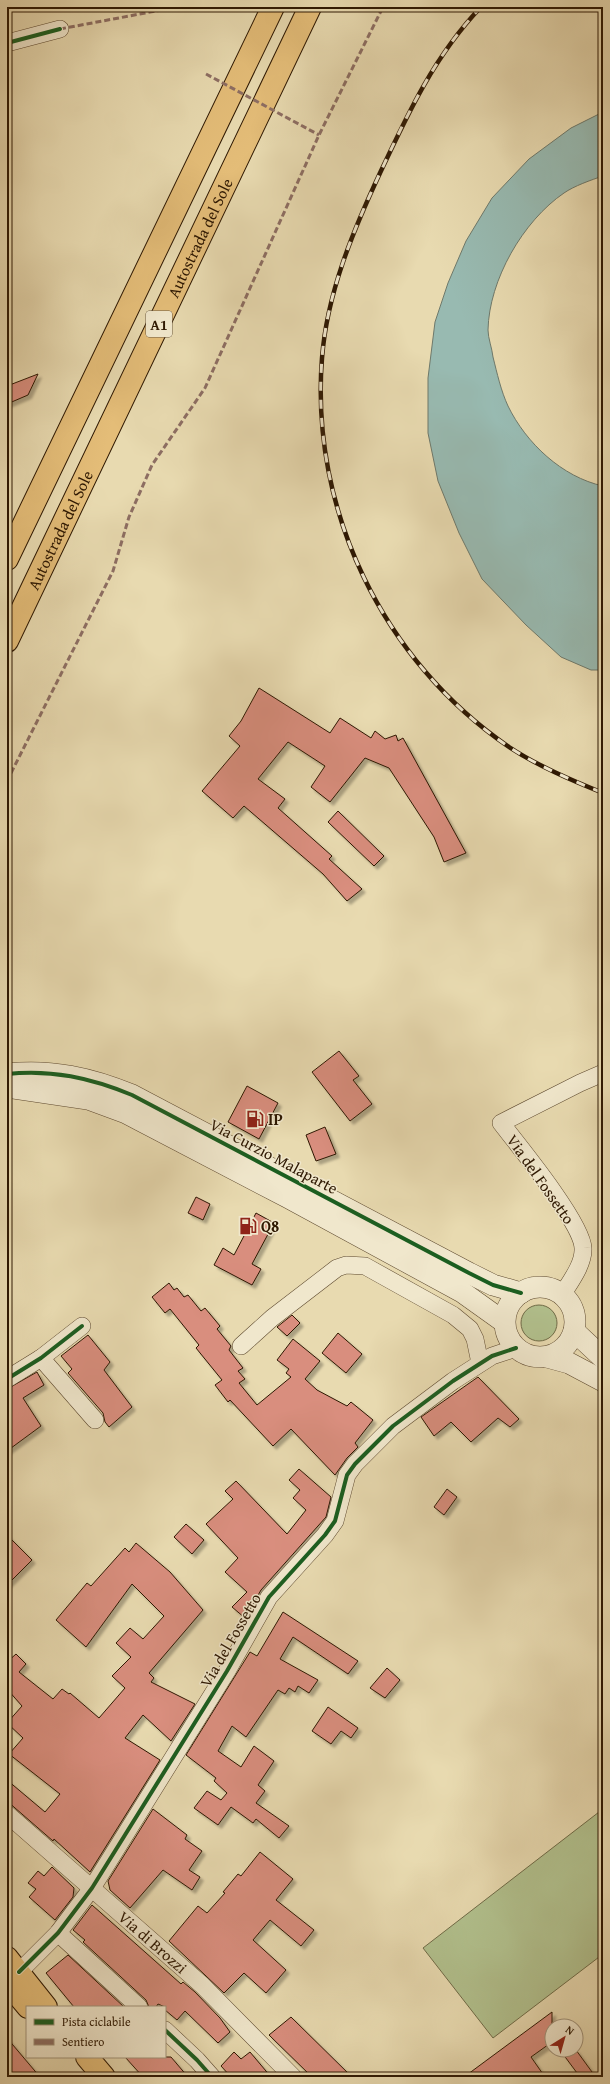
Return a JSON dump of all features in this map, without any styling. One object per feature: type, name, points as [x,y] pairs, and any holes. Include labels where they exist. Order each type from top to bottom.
[{"type":"main road","name":"Autostrada del Sole","points":[[7,559],[273,7]]},
{"type":"main road","name":"Autostrada del Sole","points":[[7,641],[310,7]]},
{"type":"main road","points":[[11,1971],[28,2006]]},
{"type":"main road","points":[[11,1971],[45,2006]]},
{"type":"main road","points":[[71,2058],[87,2077]]},
{"type":"main road","points":[[88,2058],[104,2077]]},
{"type":"street","points":[[7,43],[60,30]]},
{"type":"street","name":"Via Curzio Malaparte","points":[[7,1074],[25,1072],[55,1072],[96,1082],[132,1094],[469,1273],[493,1285],[521,1293]]},
{"type":"street","name":"Via del Fossetto","points":[[562,1295],[581,1259],[583,1248],[581,1237],[567,1213],[502,1123],[580,1083],[603,1073]]},
{"type":"street","name":"Via Curzio Malaparte","points":[[7,1087],[88,1100],[126,1113],[287,1197],[462,1292],[504,1322]]},
{"type":"street","points":[[241,1346],[272,1318],[337,1268],[346,1265],[356,1265],[375,1271],[464,1322],[474,1339],[480,1363]]},
{"type":"street","points":[[547,1357],[562,1350],[567,1344],[574,1330],[574,1315],[567,1301],[562,1295],[542,1287],[527,1290],[521,1293],[510,1304],[504,1322],[507,1335],[516,1348],[527,1355],[547,1357],[569,1364],[603,1381]]},
{"type":"street","points":[[7,1380],[41,1358],[82,1326]]},
{"type":"street","points":[[574,1330],[603,1358]]},
{"type":"street","name":"Via del Fossetto","points":[[11,1971],[58,1933],[92,1888],[227,1671],[269,1597],[281,1581],[325,1535],[335,1520],[347,1475],[355,1464],[393,1426],[480,1363],[516,1348]]},
{"type":"street","points":[[41,1358],[94,1420]]},
{"type":"street","name":"Via di Brozzi","points":[[7,1814],[202,1985],[293,2077]]},
{"type":"street","points":[[58,1933],[138,2006]]},
{"type":"street","points":[[166,2031],[197,2060],[212,2077]]},
{"type":"green space","points":[[543,1305],[552,1310],[556,1316],[556,1330],[552,1336],[543,1341],[535,1341],[526,1336],[522,1330],[521,1319],[526,1310],[532,1306]]},
{"type":"green space","points":[[599,1812],[603,1817],[603,1954],[493,2038],[423,1948]]},
{"type":"water","points":[[603,112],[603,176],[568,190],[549,205],[522,235],[511,253],[495,291],[490,311],[488,330],[493,357],[503,394],[508,406],[525,433],[547,456],[573,475],[603,486],[603,670],[591,670],[561,657],[526,625],[482,579],[459,533],[438,481],[428,433],[428,378],[435,322],[448,283],[466,241],[492,198],[529,159],[571,128]]},
{"type":"building","points":[[38,374],[28,395],[7,404],[7,386]]},
{"type":"building","points":[[259,688],[330,733],[340,718],[371,738],[375,731],[385,739],[396,735],[398,741],[403,738],[466,853],[444,862],[434,837],[389,768],[365,758],[330,802],[311,787],[325,766],[288,742],[258,779],[285,799],[278,808],[332,856],[329,859],[362,889],[347,901],[323,874],[244,806],[233,818],[202,791],[240,746],[229,736],[241,721]]},
{"type":"building","points":[[338,811],[384,856],[374,866],[328,822]]},
{"type":"building","points":[[339,1051],[359,1076],[353,1080],[372,1104],[350,1121],[312,1072]]},
{"type":"building","points":[[247,1086],[278,1103],[259,1139],[228,1122]]},
{"type":"building","points":[[325,1127],[336,1154],[316,1161],[306,1135]]},
{"type":"building","points":[[196,1197],[210,1204],[203,1220],[188,1213]]},
{"type":"building","points":[[256,1213],[274,1223],[252,1264],[261,1269],[252,1285],[214,1265],[223,1248],[234,1255]]},
{"type":"building","points":[[169,1283],[174,1290],[177,1288],[184,1297],[188,1295],[201,1311],[205,1308],[220,1326],[217,1329],[231,1346],[229,1350],[243,1368],[238,1371],[245,1379],[239,1383],[257,1405],[291,1377],[286,1373],[289,1369],[277,1360],[293,1339],[320,1361],[305,1379],[317,1390],[347,1406],[351,1402],[373,1420],[355,1443],[358,1447],[347,1458],[335,1475],[291,1429],[273,1446],[230,1400],[228,1402],[215,1385],[222,1380],[196,1348],[199,1345],[170,1309],[165,1313],[152,1297]]},
{"type":"building","points":[[292,1315],[300,1323],[287,1336],[277,1327]]},
{"type":"building","points":[[338,1333],[362,1354],[346,1373],[322,1353]]},
{"type":"building","points":[[88,1335],[110,1362],[104,1370],[132,1407],[109,1427],[105,1422],[103,1413],[68,1373],[72,1369],[61,1356]]},
{"type":"building","points":[[37,1372],[44,1385],[23,1398],[41,1426],[7,1451],[7,1389]]},
{"type":"building","points":[[478,1377],[519,1419],[510,1427],[498,1418],[471,1442],[451,1422],[434,1436],[421,1417]]},
{"type":"building","points":[[299,1469],[331,1497],[326,1517],[261,1590],[245,1618],[232,1607],[247,1592],[225,1572],[238,1558],[206,1524],[233,1499],[225,1491],[236,1481],[287,1534],[306,1510],[293,1498],[300,1490],[289,1480]]},
{"type":"building","points":[[447,1489],[457,1497],[444,1515],[434,1507]]},
{"type":"building","points":[[186,1524],[204,1540],[192,1554],[174,1537]]},
{"type":"building","points":[[7,1535],[32,1560],[7,1585]]},
{"type":"building","points":[[136,1543],[170,1572],[203,1610],[149,1673],[154,1678],[151,1682],[195,1704],[171,1741],[143,1715],[125,1738],[160,1760],[90,1872],[54,1839],[53,1841],[7,1801],[7,1780],[45,1812],[60,1794],[9,1754],[23,1738],[7,1723],[22,1706],[7,1689],[7,1662],[16,1654],[26,1664],[19,1672],[53,1699],[62,1689],[69,1694],[70,1693],[99,1718],[125,1688],[112,1676],[131,1657],[116,1643],[130,1628],[143,1639],[164,1616],[132,1584],[86,1647],[56,1620],[87,1583],[91,1586],[125,1548],[129,1552]]},
{"type":"building","points":[[283,1612],[358,1661],[348,1674],[293,1637],[280,1659],[318,1680],[309,1693],[298,1686],[295,1692],[289,1688],[285,1694],[278,1690],[246,1737],[232,1726],[218,1751],[241,1767],[254,1746],[274,1761],[258,1785],[265,1791],[256,1803],[289,1826],[279,1838],[256,1819],[253,1823],[231,1807],[218,1825],[194,1808],[207,1791],[221,1800],[227,1793],[214,1781],[216,1778],[186,1755],[250,1652],[257,1656]]},
{"type":"building","points":[[387,1668],[400,1680],[385,1698],[370,1688]]},
{"type":"building","points":[[328,1707],[358,1728],[351,1738],[341,1731],[331,1744],[312,1731]]},
{"type":"building","points":[[153,1809],[187,1835],[185,1839],[202,1851],[189,1870],[200,1877],[192,1890],[163,1870],[130,1908],[110,1890],[108,1881]]},
{"type":"building","points":[[260,1852],[293,1879],[276,1900],[314,1930],[301,1946],[270,1920],[253,1940],[286,1970],[266,1993],[244,1973],[224,1993],[169,1941],[198,1906],[207,1913],[225,1893],[223,1892],[238,1874],[241,1876]]},
{"type":"building","points":[[52,1867],[74,1888],[73,1897],[55,1920],[29,1897],[36,1889],[28,1883],[38,1871],[44,1876]]},
{"type":"building","points":[[92,1905],[181,1984],[183,1982],[195,1992],[220,2018],[230,2032],[218,2043],[185,2011],[177,2020],[166,2011],[166,2006],[158,2004],[157,2006],[149,2006],[146,2000],[83,1942],[85,1940],[73,1930]]},
{"type":"building","points":[[68,1955],[123,2006],[73,2006],[46,1973]]},
{"type":"building","points":[[552,2012],[552,2018],[544,2018],[544,2048],[531,2057],[545,2077],[464,2077]]},
{"type":"building","points":[[291,2017],[352,2077],[312,2077],[269,2035]]},
{"type":"building","points":[[7,2038],[40,2077],[7,2077]]},
{"type":"building","points":[[234,2052],[241,2059],[250,2052],[271,2077],[231,2077],[221,2066]]},
{"type":"building","points":[[171,2057],[188,2077],[143,2077],[126,2058]]},
{"type":"building","points":[[566,2058],[582,2058],[592,2072],[585,2077],[580,2077]]},
{"type":"railway","points":[[481,7],[465,25],[436,65],[412,107],[360,217],[335,286],[329,310],[322,358],[321,415],[328,471],[343,525],[364,577],[391,626],[425,671],[464,712],[509,747],[567,778],[603,793]]},
{"type":"marked path","points":[[60,29],[177,7]]},
{"type":"marked path","points":[[7,781],[113,571],[129,517],[152,465],[205,388],[319,135],[383,7]]},
{"type":"marked path","points":[[206,74],[319,135]]},
{"type":"cycle path","points":[[7,43],[60,29]]},
{"type":"cycle path","points":[[7,1074],[39,1073],[71,1076],[101,1084],[132,1095],[469,1273],[493,1285],[521,1293]]},
{"type":"cycle path","points":[[7,1379],[41,1358],[82,1326]]},
{"type":"cycle path","points":[[19,1972],[58,1933],[92,1888],[227,1671],[269,1597],[325,1535],[335,1521],[347,1475],[355,1464],[393,1426],[453,1381],[492,1356],[516,1348]]},
{"type":"cycle path","points":[[166,2031],[197,2060],[212,2077]]},
{"type":"place","name":"IP","points":[[255,1119]]},
{"type":"place","name":"Q8","points":[[248,1226]]}]
